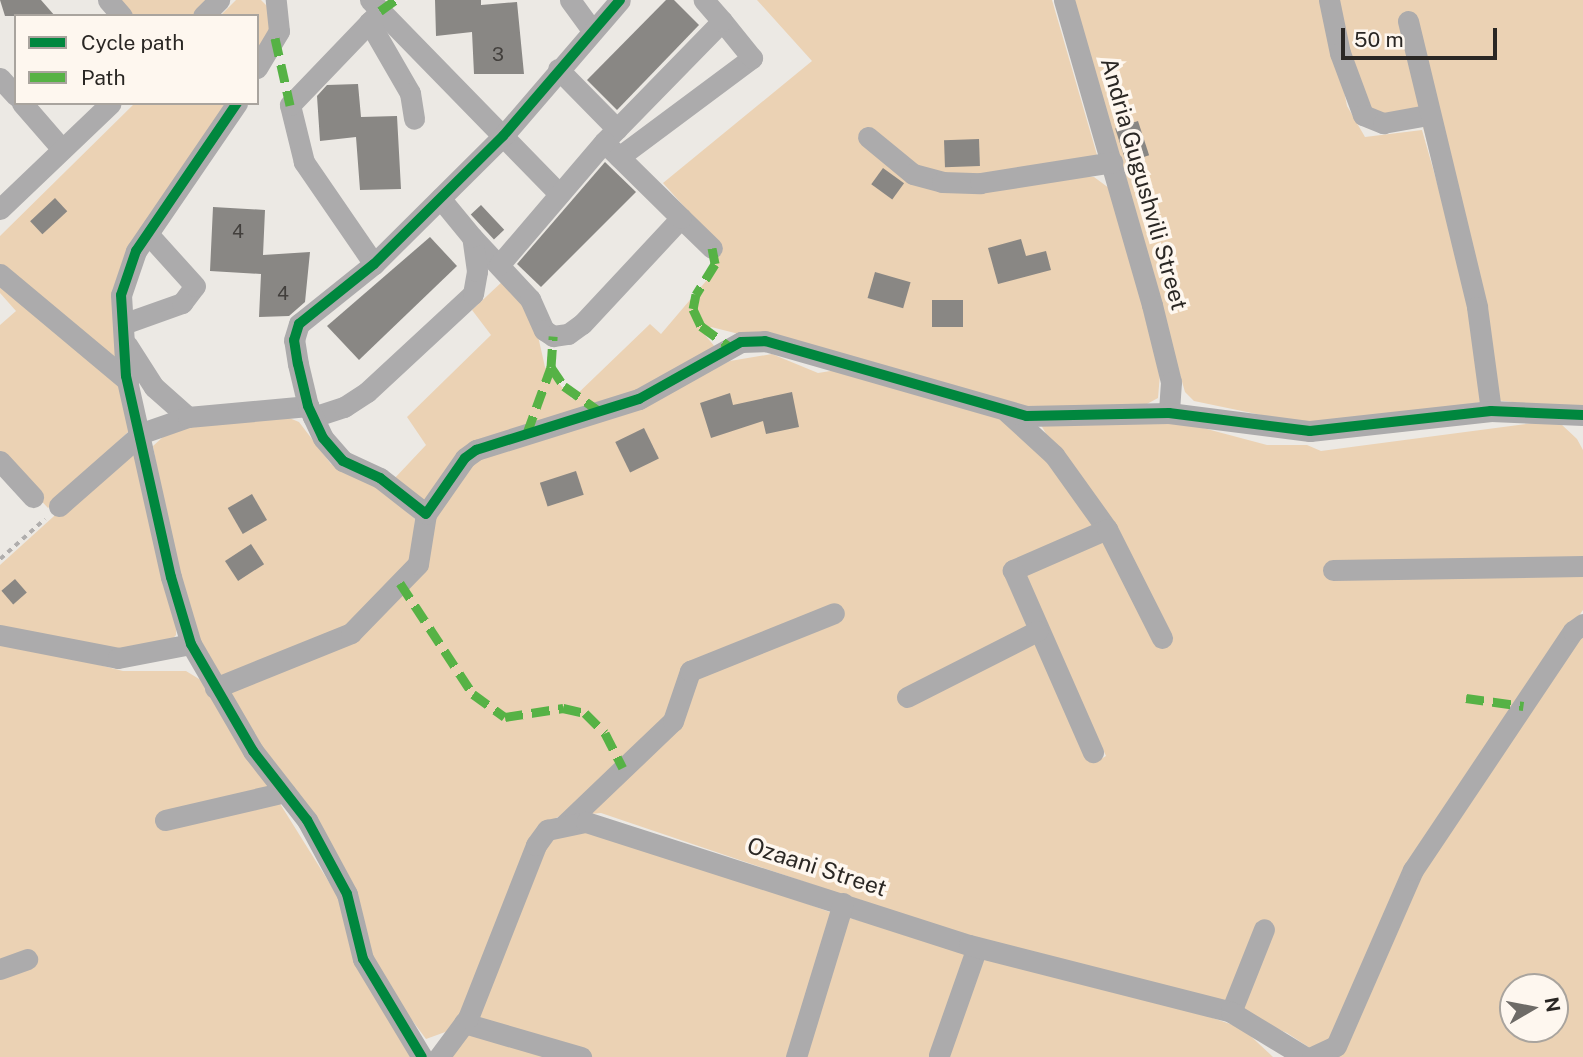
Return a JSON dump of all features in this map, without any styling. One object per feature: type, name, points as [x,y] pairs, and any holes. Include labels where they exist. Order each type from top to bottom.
[{"type":"street","points":[[108,0],[120,14]]},
{"type":"street","points":[[205,14],[219,0]]},
{"type":"street","points":[[259,65],[279,31],[276,0]]},
{"type":"street","points":[[570,0],[591,29]]},
{"type":"street","points":[[426,514],[380,478],[343,461],[323,438],[310,411],[294,340],[299,324],[374,264],[503,136],[591,29],[620,0]]},
{"type":"street","points":[[613,143],[752,58],[704,0]]},
{"type":"street","name":"Andria Gugushvili Street","points":[[1064,0],[1112,162],[1171,383],[1169,413]]},
{"type":"street","points":[[1329,0],[1340,53],[1363,115],[1382,123],[1429,115]]},
{"type":"street","points":[[373,11],[410,93],[414,120]]},
{"type":"street","points":[[373,11],[559,194]]},
{"type":"street","points":[[373,11],[290,105],[304,162],[374,264]]},
{"type":"street","points":[[499,265],[559,194],[613,143],[722,21]]},
{"type":"street","points":[[1408,21],[1477,307],[1491,411]]},
{"type":"street","points":[[558,69],[613,143],[712,248]]},
{"type":"street","points":[[0,78],[14,94]]},
{"type":"street","points":[[24,105],[62,149]]},
{"type":"street","points":[[0,209],[109,105]]},
{"type":"street","points":[[236,105],[136,251],[121,295],[128,381],[142,433],[171,577],[191,644],[253,751],[307,820],[347,894],[363,959],[422,1057]]},
{"type":"street","points":[[868,137],[913,174],[942,182],[980,183],[1112,162]]},
{"type":"street","points":[[440,198],[530,299],[544,330],[553,336],[568,334],[681,218]]},
{"type":"street","points":[[123,332],[182,303],[195,286],[148,234]]},
{"type":"street","points":[[59,506],[142,433],[188,417],[344,407],[367,391],[474,294],[477,271],[472,237]]},
{"type":"street","points":[[0,274],[128,381]]},
{"type":"street","points":[[123,332],[154,387],[188,417]]},
{"type":"street","points":[[215,688],[351,633],[418,564],[426,514],[465,458],[476,450],[639,399],[741,342],[777,344],[1026,416],[1169,413],[1310,431],[1491,411],[1583,415]]},
{"type":"street","points":[[1005,410],[1054,455],[1107,528],[1162,638]]},
{"type":"street","points":[[0,461],[33,497]]},
{"type":"street","points":[[1093,752],[1037,631],[1013,570],[1107,528]]},
{"type":"street","points":[[1333,570],[1583,566]]},
{"type":"street","points":[[439,1057],[464,1023],[536,845],[547,830],[563,825],[673,721],[690,671],[834,613]]},
{"type":"street","points":[[1312,1057],[1336,1046],[1413,870],[1573,631],[1583,624]]},
{"type":"street","points":[[907,697],[1037,631]]},
{"type":"street","points":[[0,635],[118,658],[191,644]]},
{"type":"street","points":[[165,820],[285,792]]},
{"type":"street","name":"Ozaani Street","points":[[563,825],[603,824],[977,947],[1231,1012],[1305,1057]]},
{"type":"street","points":[[796,1057],[843,903]]},
{"type":"street","points":[[1231,1012],[1264,929]]},
{"type":"street","points":[[939,1055],[977,947]]},
{"type":"street","points":[[0,969],[27,959]]},
{"type":"street","points":[[464,1023],[582,1057]]},
{"type":"path","points":[[0,559],[59,506]]},
{"type":"shaded area","points":[[119,0],[209,0],[196,14],[131,14]]},
{"type":"shaded area","points":[[236,0],[261,0],[267,6],[271,26],[259,53],[259,14],[222,14]]},
{"type":"shaded area","points":[[757,0],[1052,0],[1097,155],[1081,176],[1094,177],[1113,191],[1160,374],[1158,398],[1145,405],[1033,408],[711,327],[705,335],[716,348],[635,393],[494,437],[428,503],[393,480],[426,445],[407,417],[491,335],[472,310],[504,280],[535,323],[545,367],[572,399],[650,324],[661,334],[712,274],[715,241],[663,183],[812,61]]},
{"type":"shaded area","points":[[1072,0],[1326,0],[1347,106],[1365,137],[1422,130],[1467,288],[1483,402],[1310,425],[1194,401],[1185,392]]},
{"type":"shaded area","points":[[1332,0],[1583,0],[1583,410],[1495,400],[1419,112],[1371,117]]},
{"type":"shaded area","points":[[133,105],[230,105],[128,258],[129,431],[48,508],[0,457],[0,325],[16,311],[0,293],[0,236]]},
{"type":"shaded area","points":[[772,354],[818,373],[843,369],[1005,416],[1054,463],[1097,526],[1003,568],[1094,763],[1106,756],[1020,574],[1105,537],[1041,425],[1173,420],[1267,445],[1307,445],[1321,451],[1542,422],[1561,424],[1577,439],[1583,450],[1583,610],[1473,771],[1337,1038],[1310,1048],[1287,1033],[1220,1004],[944,929],[601,813],[557,817],[462,1016],[448,1031],[426,1039],[383,981],[229,691],[356,638],[422,570],[432,513],[472,457],[638,405],[730,361]]},
{"type":"shaded area","points":[[282,415],[299,422],[331,464],[367,478],[415,519],[413,562],[350,628],[219,680],[200,645],[175,569],[153,446],[175,426]]},
{"type":"shaded area","points":[[139,446],[177,610],[176,635],[165,648],[140,652],[0,631],[0,565],[127,450]]},
{"type":"shaded area","points":[[1583,630],[1583,1057],[1333,1057],[1409,886]]},
{"type":"shaded area","points":[[0,640],[123,671],[186,671],[204,682],[337,895],[415,1057],[0,1057]]},
{"type":"shaded area","points":[[593,831],[686,859],[835,914],[789,1057],[449,1057],[544,845],[555,835]]},
{"type":"shaded area","points":[[846,917],[1204,1015],[1242,1028],[1273,1057],[802,1057]]},
{"type":"building","points":[[0,0],[41,0],[53,14],[14,14],[5,16]]},
{"type":"building","points":[[435,0],[481,0],[481,5],[517,2],[524,74],[474,74],[472,32],[436,36]]},
{"type":"building","points":[[666,0],[674,0],[699,25],[617,110],[587,80]]},
{"type":"building","points":[[358,84],[361,117],[397,116],[401,189],[360,190],[356,137],[320,141],[317,96],[327,85]]},
{"type":"building","points":[[1138,121],[1149,155],[1126,163],[1115,128]]},
{"type":"building","points":[[979,139],[980,166],[945,167],[944,140]]},
{"type":"building","points":[[605,162],[636,192],[541,287],[517,264]]},
{"type":"building","points":[[883,168],[904,183],[892,199],[871,184]]},
{"type":"building","points":[[55,198],[67,211],[42,234],[30,221]]},
{"type":"building","points":[[481,205],[504,230],[494,239],[471,215]]},
{"type":"building","points":[[213,207],[265,210],[263,255],[310,252],[305,302],[289,316],[259,317],[261,274],[210,271]]},
{"type":"building","points":[[430,237],[457,266],[359,360],[327,326]]},
{"type":"building","points":[[1021,239],[1026,256],[1046,251],[1051,270],[998,284],[988,248]]},
{"type":"building","points":[[875,272],[911,282],[903,308],[868,298]]},
{"type":"building","points":[[932,300],[963,300],[963,327],[932,327]]},
{"type":"building","points":[[792,392],[799,427],[766,434],[763,421],[711,438],[700,403],[730,393],[733,405]]},
{"type":"building","points":[[644,428],[659,459],[630,473],[615,442]]},
{"type":"building","points":[[576,471],[584,495],[548,507],[540,483]]},
{"type":"building","points":[[252,494],[267,520],[243,534],[228,508]]},
{"type":"building","points":[[251,544],[264,564],[238,581],[225,561]]},
{"type":"building","points":[[15,579],[27,593],[13,604],[1,591]]},
{"type":"marked path","points":[[380,11],[395,0]]},
{"type":"marked path","points":[[275,38],[290,105]]},
{"type":"marked path","points":[[712,248],[715,264],[696,294],[693,309],[701,326],[730,347]]},
{"type":"marked path","points":[[527,433],[551,367],[553,336]]},
{"type":"marked path","points":[[551,367],[564,386],[599,411]]},
{"type":"marked path","points":[[400,583],[473,694],[505,717],[563,708],[585,713],[605,733],[623,768]]},
{"type":"marked path","points":[[1466,698],[1523,706]]},
{"type":"cycle path","points":[[620,0],[503,136],[374,264],[299,324],[294,340],[298,364],[308,406],[323,438],[343,461],[380,478],[426,514],[465,458],[476,450],[639,399],[741,342],[765,341],[1026,416],[1169,413],[1310,431],[1491,411],[1583,415]]},
{"type":"cycle path","points":[[236,105],[136,251],[121,295],[126,376],[171,577],[191,644],[253,751],[307,820],[347,894],[363,959],[422,1057]]}]
